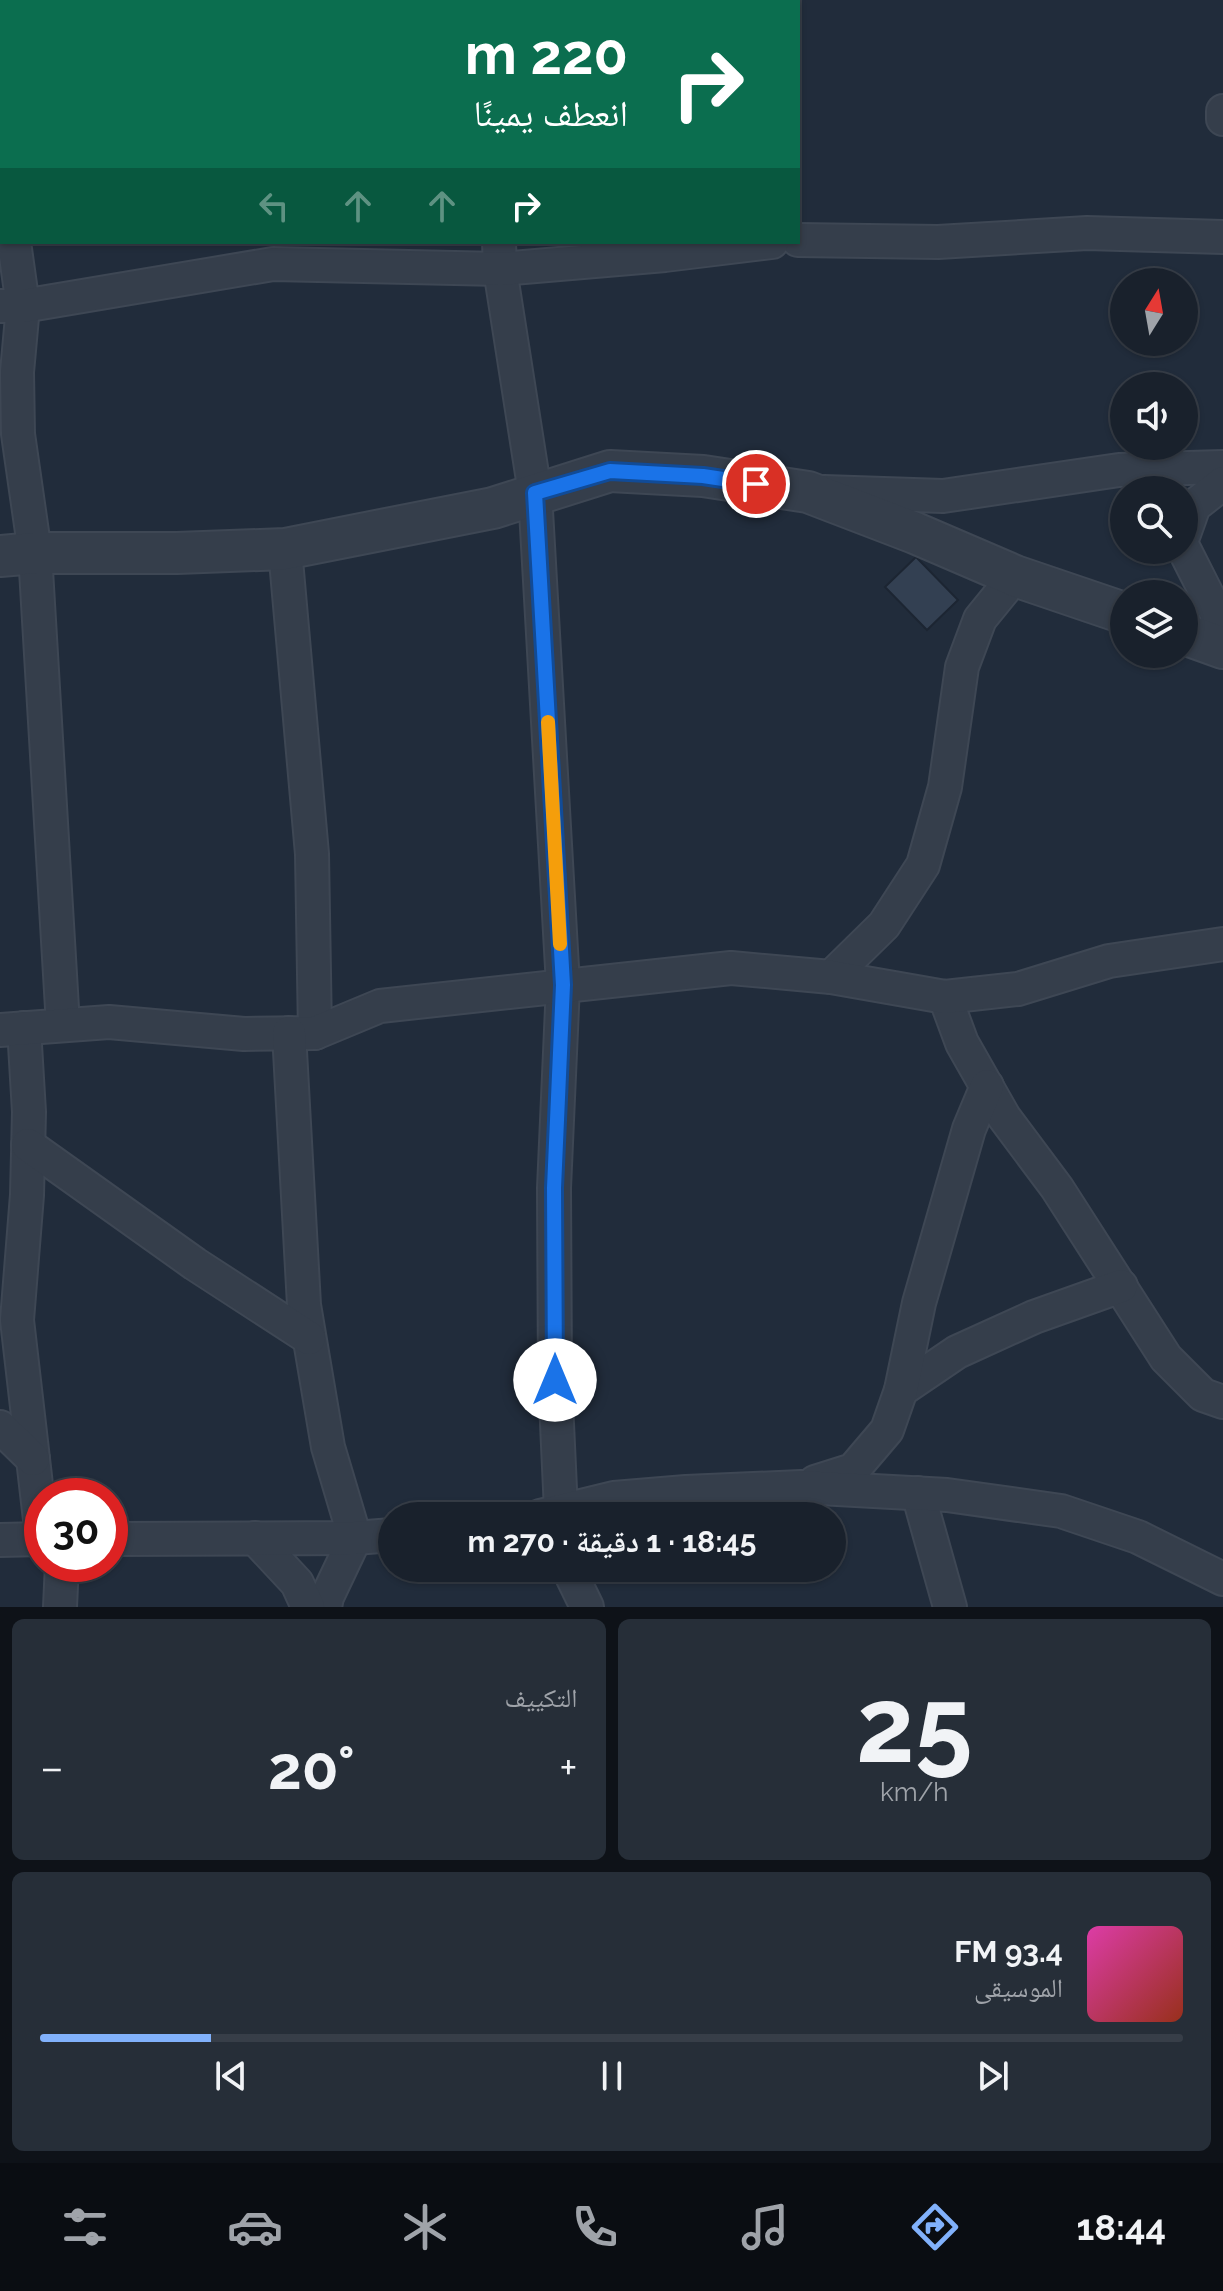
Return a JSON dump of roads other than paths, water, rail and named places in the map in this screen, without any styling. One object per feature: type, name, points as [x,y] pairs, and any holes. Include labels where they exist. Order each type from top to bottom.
[{"type":"street","points":[[1223,111],[1223,119]]},
{"type":"street","points":[[800,240],[938,242],[1087,233],[1223,237]]},
{"type":"street","points":[[14,244],[11,306],[17,372],[18,554],[63,1025]]},
{"type":"street","points":[[11,306],[272,253],[500,255],[727,245]]},
{"type":"street","points":[[500,255],[535,493],[563,985],[554,1188],[555,1380],[551,1502]]},
{"type":"street","points":[[18,554],[285,549],[493,508],[610,471],[703,476],[808,492],[943,496],[1119,470],[1223,467]]},
{"type":"street","points":[[1198,503],[1223,483]]},
{"type":"street","points":[[808,492],[1015,576],[1110,608]]},
{"type":"street","points":[[285,549],[312,854],[302,1033],[304,1305],[328,1447],[355,1538],[325,1607]]},
{"type":"street","points":[[1192,564],[1223,626]]},
{"type":"street","points":[[831,977],[884,925],[923,865],[945,787],[962,667],[980,619],[1015,576]]},
{"type":"street","points":[[1198,639],[1223,648]]},
{"type":"street","points":[[35,1478],[17,1320],[29,1112],[12,1029],[109,1022],[244,1034],[302,1033],[380,1006],[731,968],[831,977],[945,997],[1018,989],[1109,961],[1223,944]]},
{"type":"street","points":[[945,997],[962,1043],[1004,1117],[1057,1188],[1166,1358],[1203,1395],[1223,1402]]},
{"type":"street","points":[[801,1487],[853,1470],[887,1430],[901,1390],[923,1288],[969,1129],[987,1086]]},
{"type":"street","points":[[28,1145],[195,1264],[309,1338]]},
{"type":"street","points":[[901,1390],[957,1352],[1034,1317],[1121,1286]]},
{"type":"street","points":[[0,1427],[33,1459]]},
{"type":"street","points":[[597,1502],[614,1498],[801,1487],[918,1493],[1061,1511],[1138,1537],[1223,1579]]},
{"type":"street","points":[[918,1493],[950,1607]]},
{"type":"street","points":[[128,1539],[378,1536]]},
{"type":"street","points":[[255,1538],[297,1583],[308,1607]]},
{"type":"street","points":[[0,1540],[24,1539]]},
{"type":"street","points":[[60,1607],[61,1582]]},
{"type":"street","points":[[575,1582],[587,1607]]}]
